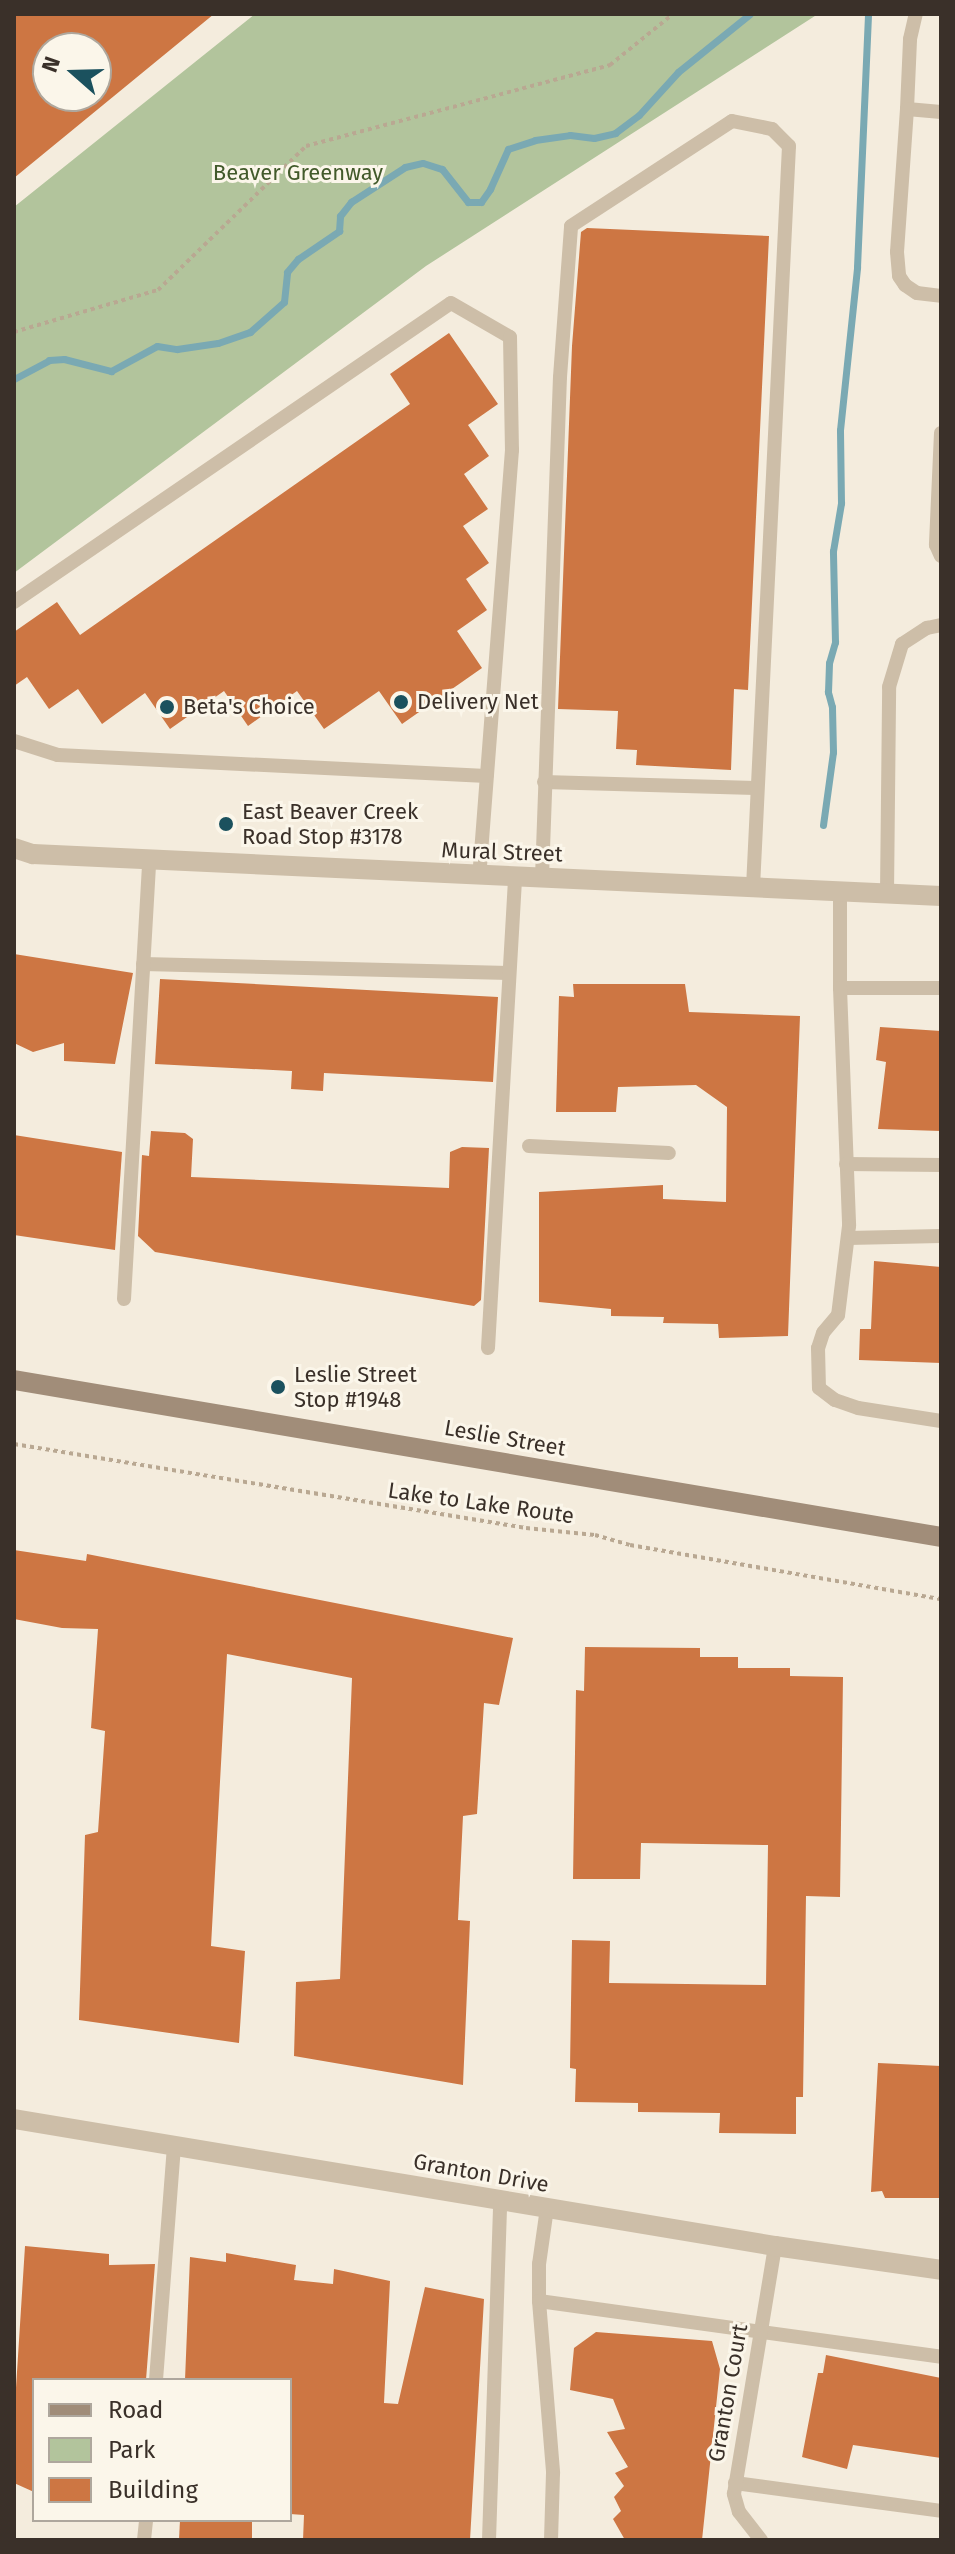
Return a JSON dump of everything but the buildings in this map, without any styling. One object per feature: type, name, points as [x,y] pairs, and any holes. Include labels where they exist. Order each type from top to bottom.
[{"type":"main road","name":"Leslie Street","points":[[14,1380],[941,1537]]},
{"type":"street","name":"Mural Street","points":[[14,848],[33,854],[941,896]]},
{"type":"street","name":"Granton Drive","points":[[14,2119],[775,2246],[941,2270]]},
{"type":"lane","points":[[916,14],[910,39],[897,252],[899,276],[905,285],[917,293],[941,296]]},
{"type":"lane","points":[[907,109],[941,112]]},
{"type":"lane","points":[[542,877],[560,377],[571,226],[732,121],[772,129],[789,146],[755,788],[753,887]]},
{"type":"lane","points":[[14,602],[451,303],[510,337],[512,450],[479,875]]},
{"type":"lane","points":[[941,433],[936,545],[941,556]]},
{"type":"lane","points":[[887,893],[889,687],[902,644],[927,628],[941,625]]},
{"type":"lane","points":[[14,741],[58,755],[486,776]]},
{"type":"lane","points":[[544,782],[755,788]]},
{"type":"lane","points":[[124,1299],[149,859]]},
{"type":"lane","points":[[488,1348],[515,876]]},
{"type":"lane","points":[[840,890],[848,1238],[838,1315],[823,1333],[818,1348],[819,1388],[835,1400],[858,1408],[941,1421]]},
{"type":"lane","points":[[143,964],[509,973]]},
{"type":"lane","points":[[840,988],[941,988]]},
{"type":"lane","points":[[529,1146],[669,1153]]},
{"type":"lane","points":[[846,1164],[941,1165]]},
{"type":"lane","points":[[848,1238],[941,1236]]},
{"type":"lane","points":[[156,2378],[174,2145]]},
{"type":"lane","points":[[489,2540],[500,2200]]},
{"type":"lane","points":[[547,2208],[539,2264],[539,2301],[553,2473],[551,2540]]},
{"type":"lane","name":"Granton Court","points":[[761,2540],[739,2512],[735,2483],[775,2246]]},
{"type":"lane","points":[[539,2301],[761,2329],[941,2357]]},
{"type":"lane","points":[[735,2483],[941,2511]]},
{"type":"path","points":[[14,332],[158,290],[306,146],[610,65],[673,14]]},
{"type":"path","name":"Lake to Lake Route","points":[[14,1444],[526,1528],[595,1535],[630,1545],[941,1599]]},
{"type":"green space","name":"Beaver Greenway","points":[[255,14],[818,14],[426,266],[14,573],[14,207]]},
{"type":"waterway","points":[[14,379],[49,360],[64,359],[111,371],[157,346],[177,349],[218,343],[250,332],[284,302],[287,272],[298,259],[339,231],[340,216],[351,202],[405,167],[423,163],[442,169],[468,202],[481,202],[508,149],[535,140],[570,135],[594,138],[615,133],[639,115],[678,72],[750,14]]},
{"type":"waterway","points":[[823,825],[833,752],[832,707],[828,692],[829,663],[835,642],[833,551],[841,503],[840,430],[857,267],[868,14]]},
{"type":"place","name":"Delivery Net","points":[[401,702]]},
{"type":"place","name":"Beta's Choice","points":[[167,707]]},
{"type":"place","name":"East Beaver Creek Road Stop #3178","points":[[226,824]]},
{"type":"place","name":"Leslie Street Stop #1948","points":[[278,1387]]}]
